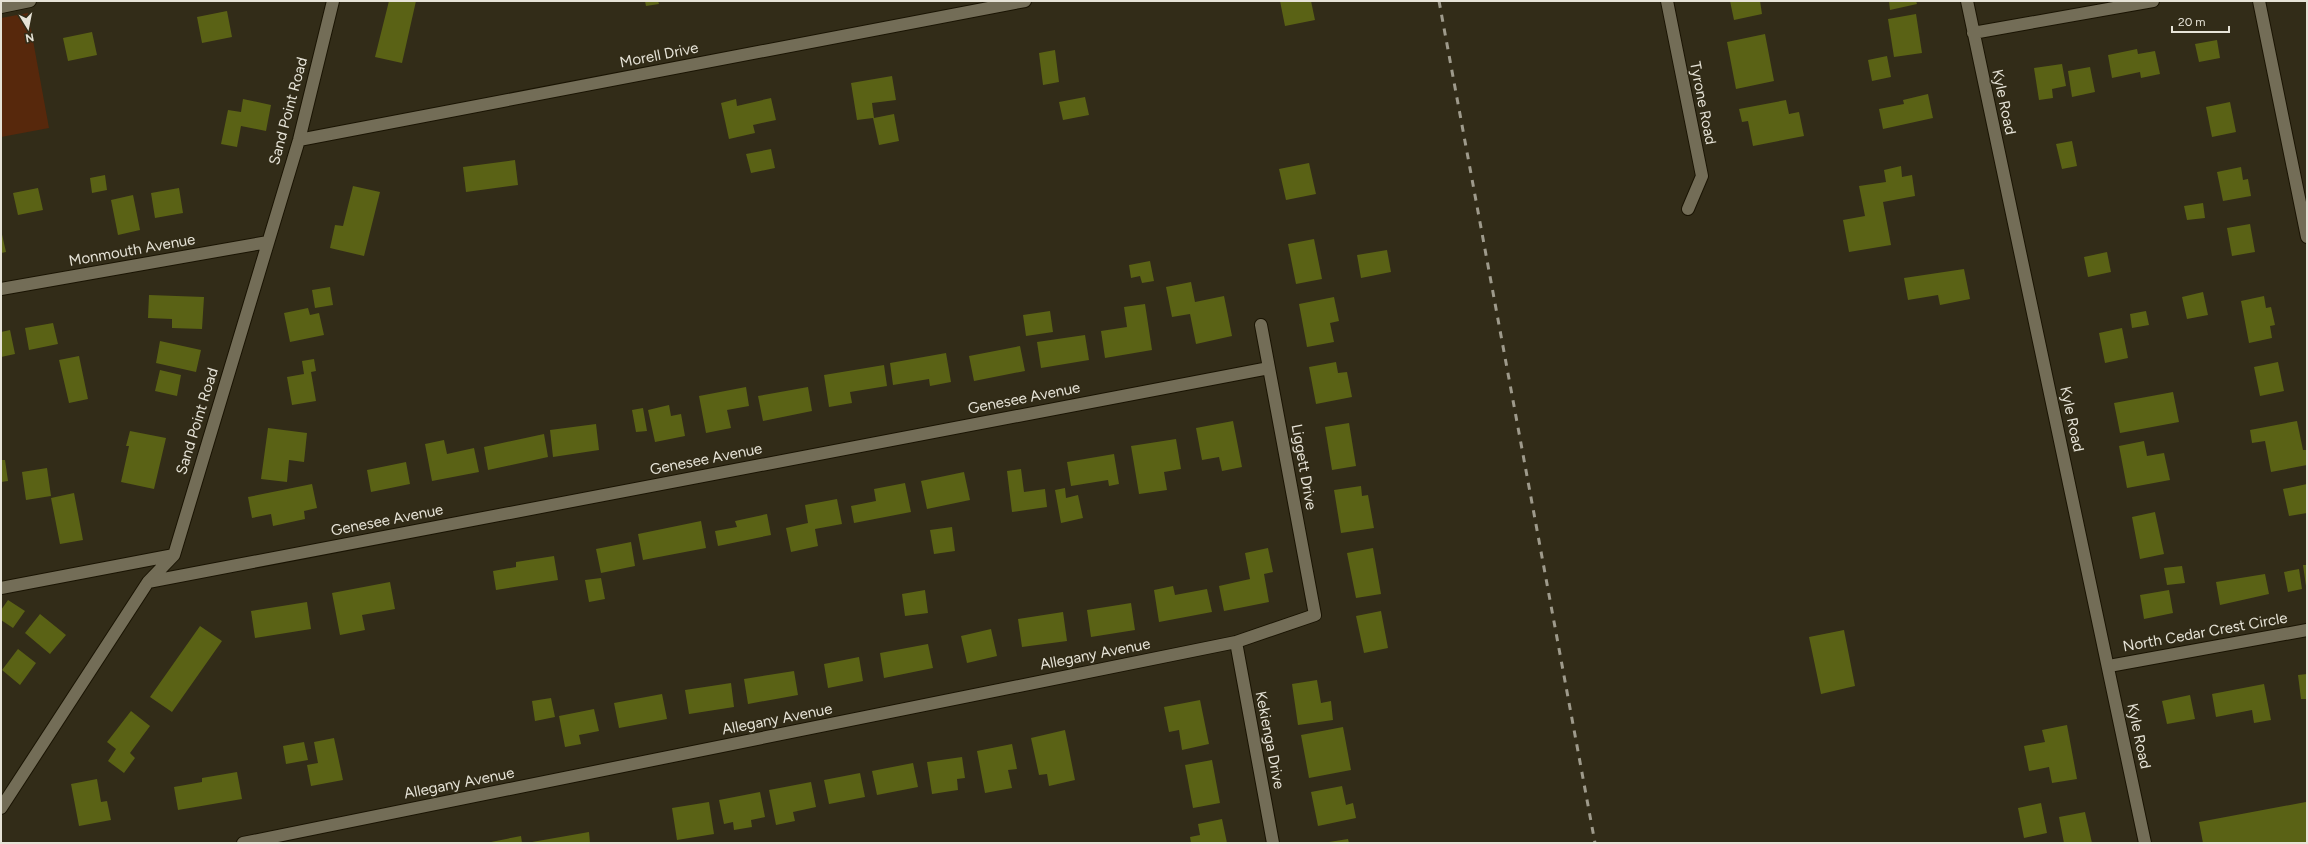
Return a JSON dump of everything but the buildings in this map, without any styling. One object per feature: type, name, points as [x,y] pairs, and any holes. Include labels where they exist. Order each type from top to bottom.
[{"type":"street","points":[[1,7],[30,1]]},
{"type":"street","name":"Sand Point Road","points":[[1,808],[148,582],[174,554],[299,140],[333,1]]},
{"type":"street","name":"Morell Drive","points":[[299,140],[1025,1]]},
{"type":"street","name":"Tyrone Road","points":[[1667,1],[1702,176],[1688,209]]},
{"type":"street","name":"Kyle Road","points":[[1967,1],[2109,666],[2145,843]]},
{"type":"street","points":[[1973,33],[2153,1]]},
{"type":"street","points":[[2259,1],[2307,238]]},
{"type":"street","name":"Monmouth Avenue","points":[[1,289],[268,242]]},
{"type":"street","name":"Liggett Drive","points":[[1261,325],[1315,615]]},
{"type":"street","name":"Genesee Avenue","points":[[148,582],[1269,368]]},
{"type":"street","points":[[1,588],[174,554]]},
{"type":"street","name":"Allegany Avenue","points":[[243,843],[1236,642],[1315,615]]},
{"type":"street","name":"North Cedar Crest Circle","points":[[2109,666],[2307,630]]},
{"type":"street","name":"Kekienga Drive","points":[[1236,642],[1273,843]]},
{"type":"shaded area","points":[[28,13],[49,128],[1,137],[1,18]]},
{"type":"railway","points":[[1439,1],[1595,843]]}]
